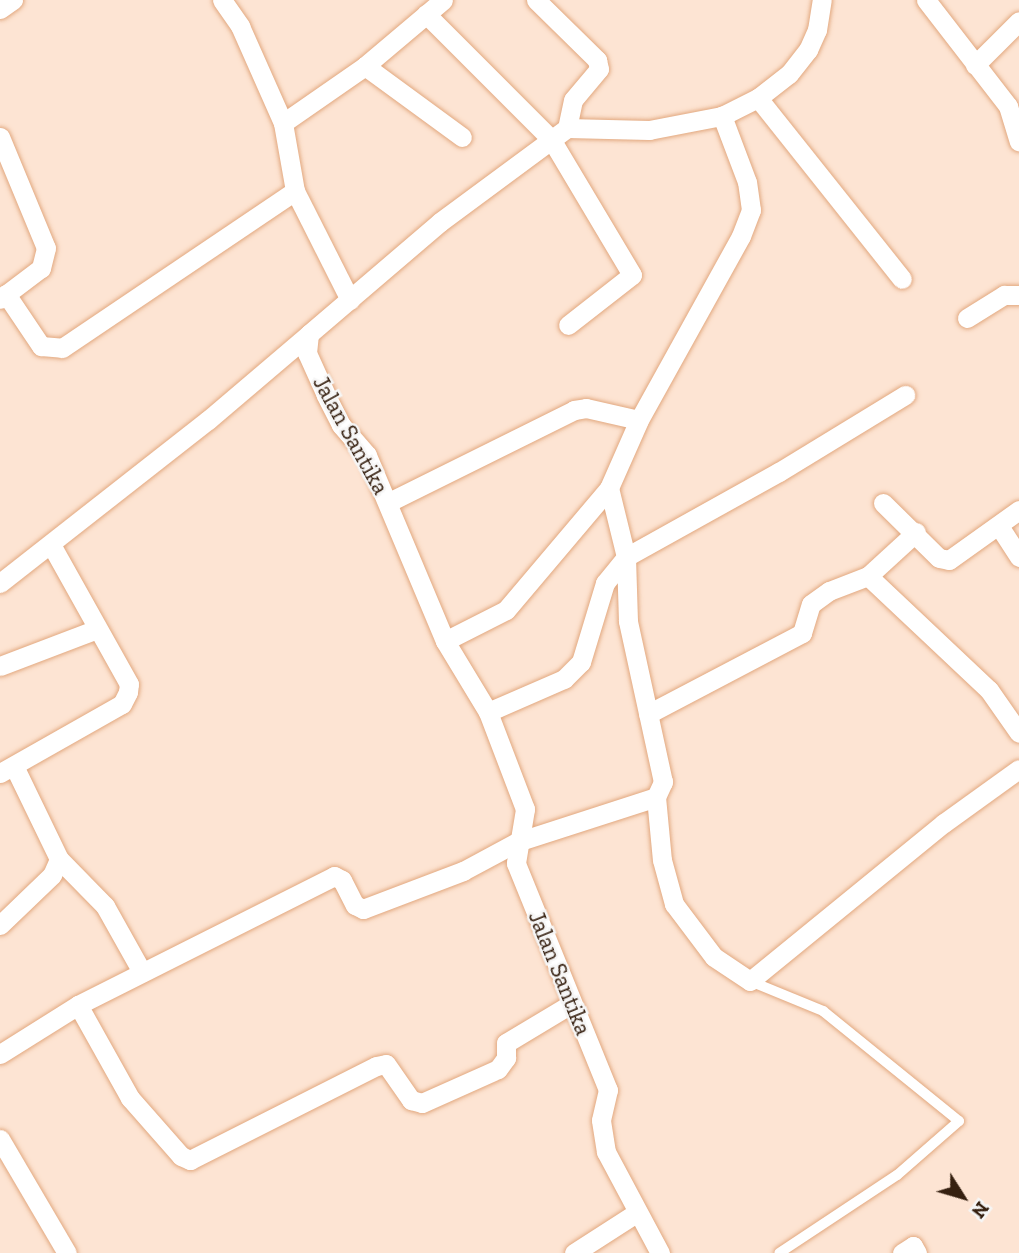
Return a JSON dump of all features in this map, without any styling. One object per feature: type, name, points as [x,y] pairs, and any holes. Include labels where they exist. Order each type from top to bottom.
[{"type":"street","points":[[0,9],[13,0]]},
{"type":"street","points":[[222,0],[240,26],[283,123],[295,191],[350,300]]},
{"type":"street","points":[[283,123],[365,66],[443,0]]},
{"type":"street","points":[[0,583],[52,546],[350,300],[440,222],[559,133],[573,100],[599,69],[597,60],[536,0]]},
{"type":"street","points":[[559,133],[649,130],[722,116],[758,98],[789,74],[808,50],[822,0]]},
{"type":"street","points":[[926,0],[975,65],[1013,102],[1019,141]]},
{"type":"street","points":[[426,14],[559,133],[632,275],[568,325]]},
{"type":"street","points":[[975,65],[1019,22]]},
{"type":"street","points":[[365,66],[462,136]]},
{"type":"street","points":[[758,98],[902,279]]},
{"type":"street","points":[[445,641],[506,610],[609,488],[639,421],[741,236],[751,210],[747,182],[722,116]]},
{"type":"street","points":[[0,137],[46,248],[41,268],[3,297],[41,346],[62,348],[295,191]]},
{"type":"street","points":[[967,318],[1004,295],[1019,295]]},
{"type":"street","name":"Jalan Santika","points":[[309,334],[307,353],[326,395],[341,425],[367,455],[389,502],[445,641],[488,712],[525,809],[517,842],[516,863],[608,1090],[601,1120],[606,1152],[636,1213],[660,1253]]},
{"type":"street","points":[[488,712],[564,679],[580,662],[605,583],[626,557],[779,472],[905,395]]},
{"type":"street","points":[[389,502],[574,410],[586,408],[639,421]]},
{"type":"street","points":[[609,488],[626,557],[628,621],[663,782],[656,797],[662,860],[674,904],[714,957],[750,981],[944,823],[1019,769]]},
{"type":"street","points":[[883,503],[916,532],[939,558],[948,561],[1019,510]]},
{"type":"street","points":[[999,526],[1019,557]]},
{"type":"street","points":[[648,714],[802,633],[811,604],[829,591],[868,576],[916,532]]},
{"type":"street","points":[[52,546],[129,684],[122,704],[7,769],[59,859],[105,906],[142,972]]},
{"type":"street","points":[[868,576],[989,691],[1019,733]]},
{"type":"street","points":[[0,666],[97,629]]},
{"type":"street","points":[[0,1054],[78,1004],[334,876],[342,880],[355,905],[363,909],[463,871],[517,842],[656,797]]},
{"type":"street","points":[[0,925],[52,875],[59,859]]},
{"type":"street","points":[[78,1004],[130,1098],[181,1156],[190,1160],[376,1066],[386,1064],[411,1100],[422,1103],[498,1069],[506,1058],[506,1043],[571,1004]]},
{"type":"street","points":[[0,1139],[67,1253]]},
{"type":"street","points":[[574,1253],[636,1213]]},
{"type":"street","points":[[902,1253],[913,1246],[917,1253]]},
{"type":"lane","points":[[750,981],[823,1011],[959,1121],[897,1175],[779,1253]]}]
